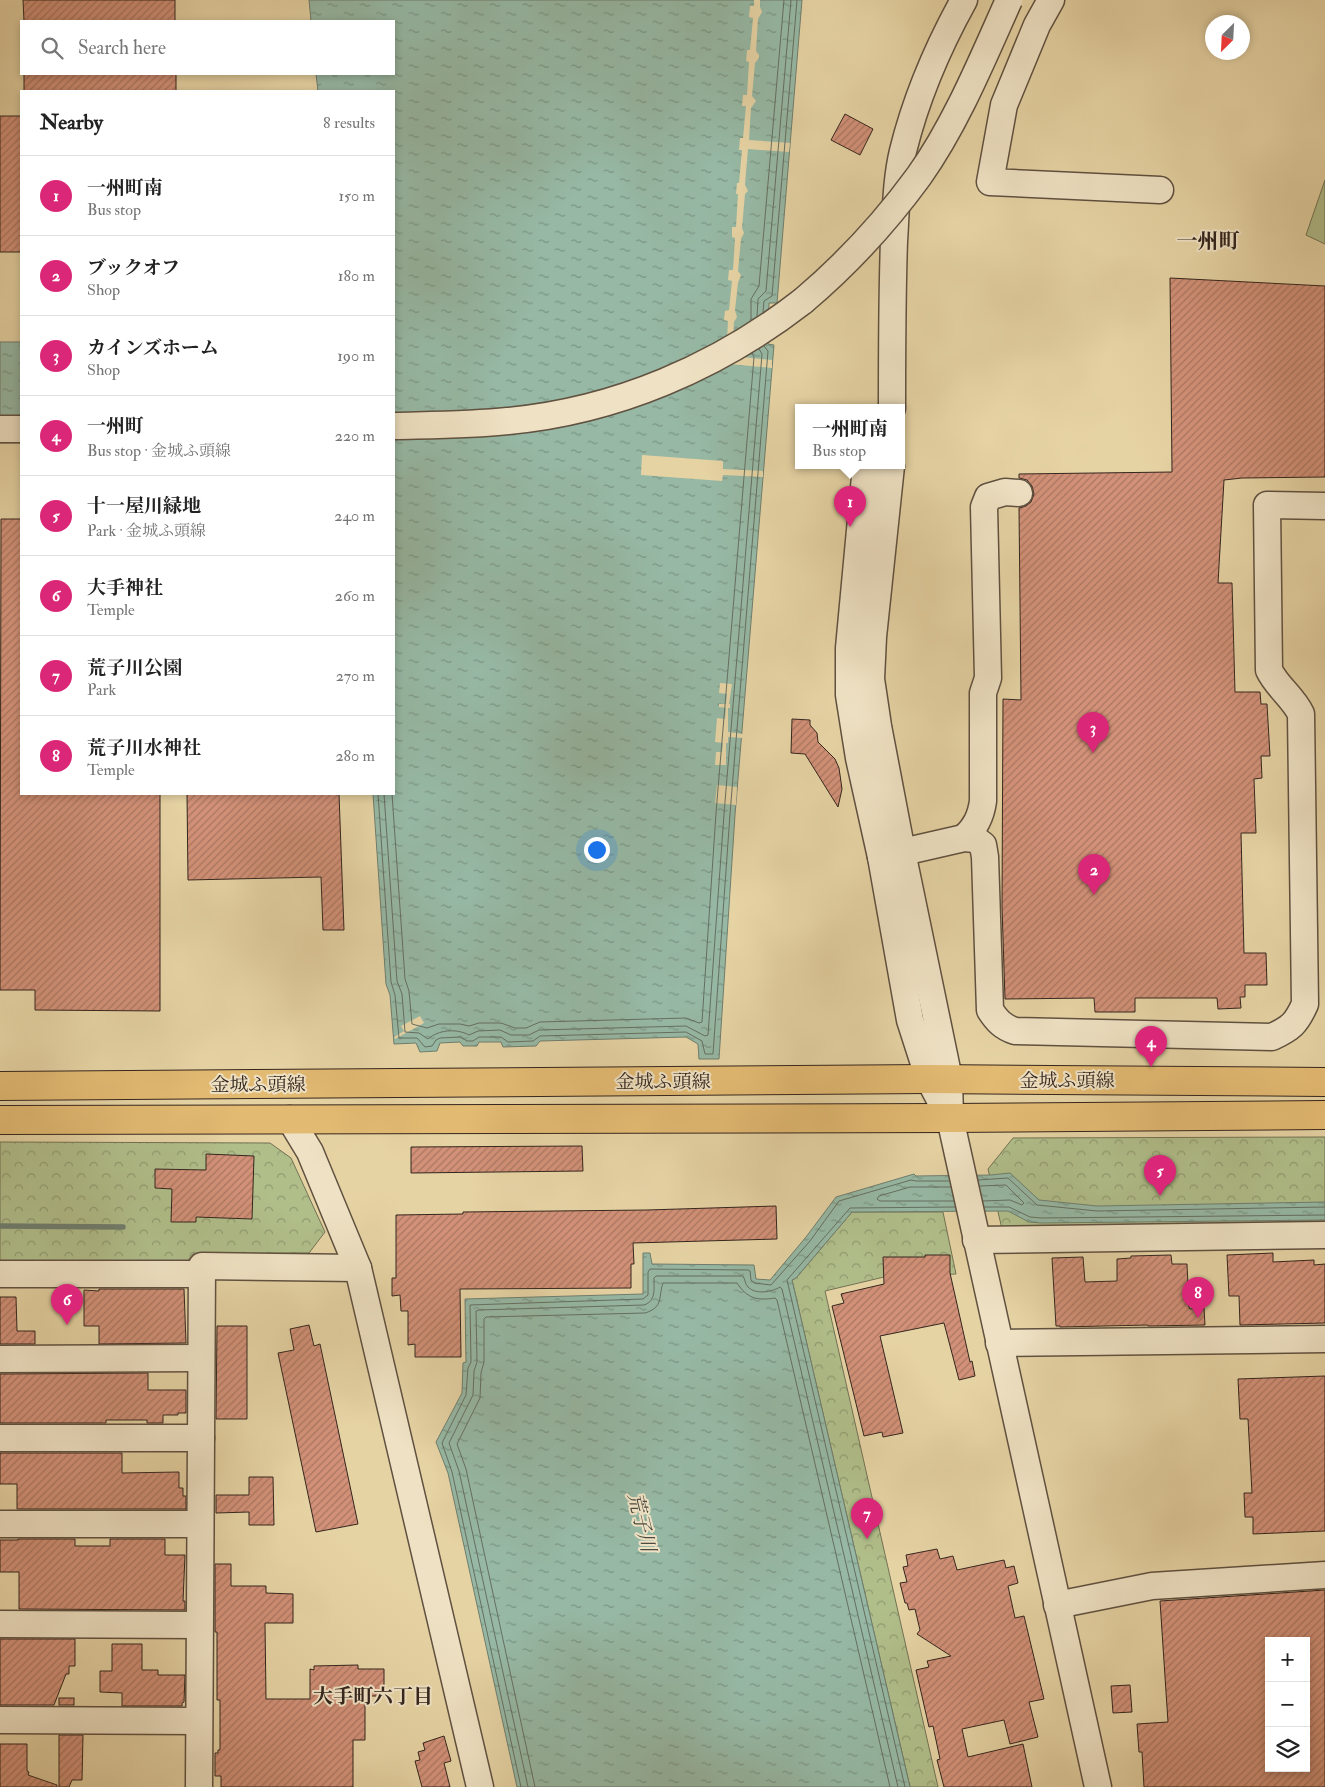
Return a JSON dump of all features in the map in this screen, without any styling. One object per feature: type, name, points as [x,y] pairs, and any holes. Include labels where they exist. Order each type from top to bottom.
[{"type":"main road","name":"金城ふ頭線","points":[[0,1086],[939,1079],[1325,1082]]},
{"type":"main road","name":"金城ふ頭線","points":[[0,1120],[950,1118],[1325,1115]]},
{"type":"street","points":[[892,404],[892,287],[897,189],[903,151],[923,86],[951,23],[964,0]]},
{"type":"street","points":[[395,426],[508,421],[558,414],[605,403],[651,388],[707,363],[776,322],[837,272],[874,232],[920,175],[950,124],[1010,0]]},
{"type":"street","points":[[1031,0],[1022,18],[1037,25]]},
{"type":"street","points":[[1051,0],[1037,25],[1004,105],[990,182],[1160,190]]},
{"type":"street","points":[[875,404],[892,287]]},
{"type":"street","points":[[0,429],[20,429]]},
{"type":"street","points":[[866,469],[849,648],[849,696],[859,758],[891,855]]},
{"type":"street","points":[[892,469],[873,637],[871,679],[878,726],[910,1020],[939,1079],[950,1118],[1098,1787]]},
{"type":"street","points":[[964,838],[971,832],[981,816],[983,800],[983,693],[988,678],[984,507],[988,497],[1005,492],[1019,493]]},
{"type":"street","points":[[891,855],[964,838],[975,839],[983,845],[990,1010],[996,1020],[1005,1028],[1015,1031],[1272,1037],[1288,1029],[1298,1018],[1305,1004],[1301,714],[1296,704],[1273,679],[1269,670],[1267,505],[1325,506]]},
{"type":"street","points":[[290,1119],[310,1152],[358,1268],[480,1787]]},
{"type":"street","points":[[974,1228],[1325,1235]]},
{"type":"street","points":[[199,1787],[202,1266],[358,1268]]},
{"type":"street","points":[[0,1274],[202,1274]]},
{"type":"street","points":[[1000,1344],[1325,1340]]},
{"type":"street","points":[[0,1359],[201,1358]]},
{"type":"street","points":[[0,1438],[201,1438]]},
{"type":"street","points":[[0,1524],[200,1524]]},
{"type":"street","points":[[1057,1605],[1152,1586],[1325,1575]]},
{"type":"street","points":[[0,1624],[199,1624]]},
{"type":"street","points":[[0,1720],[198,1721]]},
{"type":"green space","points":[[1325,180],[1325,244],[1306,235]]},
{"type":"green space","points":[[1325,1137],[1325,1224],[1002,1229],[988,1169],[1013,1138]]},
{"type":"green space","points":[[0,1142],[270,1143],[291,1158],[325,1232],[309,1253],[193,1254],[181,1269],[0,1269]]},
{"type":"green space","points":[[852,1212],[943,1212],[956,1274],[884,1277],[825,1291],[938,1787],[910,1787],[792,1280],[796,1278]]},
{"type":"water","points":[[309,0],[802,0],[777,303],[769,303],[768,344],[774,345],[735,815],[719,1059],[699,1059],[698,1044],[686,1037],[540,1041],[536,1046],[503,1047],[501,1042],[479,1042],[477,1046],[463,1046],[460,1042],[440,1043],[437,1051],[420,1052],[416,1043],[394,1044],[390,995],[386,984],[373,795],[395,795],[395,90],[318,90],[316,75],[395,75],[395,20],[311,20]]},
{"type":"water","points":[[0,342],[20,342],[20,443],[0,443]]},
{"type":"water","name":"荒子川","points":[[1010,1173],[1039,1200],[1097,1206],[1325,1202],[1325,1220],[1041,1223],[1029,1222],[1008,1211],[852,1212],[796,1278],[792,1280],[910,1787],[517,1787],[448,1473],[436,1442],[462,1393],[463,1363],[466,1362],[465,1299],[643,1294],[643,1253],[650,1253],[652,1264],[754,1265],[756,1279],[770,1280],[836,1197],[914,1174],[916,1176]]},
{"type":"pier","points":[[754,0],[760,0],[762,12],[758,19],[756,51],[759,58],[755,63],[752,96],[756,101],[751,108],[749,140],[790,143],[789,152],[748,149],[745,185],[748,191],[745,194],[742,228],[744,233],[741,239],[738,271],[741,275],[738,283],[735,310],[737,317],[734,322],[732,356],[772,360],[772,368],[729,364],[726,359],[728,321],[724,320],[725,311],[729,310],[732,281],[728,280],[729,270],[733,270],[735,238],[732,237],[732,227],[736,227],[738,194],[736,194],[742,150],[739,150],[740,138],[743,138],[746,106],[742,106],[743,95],[747,95],[749,62],[746,61],[747,50],[750,50],[753,18],[749,17],[750,6],[754,6]]},
{"type":"pier","points":[[642,455],[723,461],[723,469],[763,471],[763,477],[723,475],[722,481],[641,475]]},
{"type":"pier","points":[[720,683],[732,684],[730,708],[728,708],[728,732],[743,734],[743,738],[728,737],[728,743],[726,743],[726,765],[715,765],[716,752],[722,752],[723,743],[715,742],[717,718],[725,719],[726,708],[719,707],[719,704],[726,704],[727,694],[719,693]]},
{"type":"pier","points":[[717,785],[737,787],[736,805],[715,803]]},
{"type":"pier","points":[[420,1016],[424,1023],[395,1039],[394,1037],[404,1031],[401,1026]]},
{"type":"building","points":[[23,0],[175,0],[175,20],[24,20]]},
{"type":"building","points":[[24,75],[176,75],[176,90],[24,90]]},
{"type":"building","points":[[845,114],[873,129],[860,155],[831,140]]},
{"type":"building","points":[[0,116],[20,116],[20,252],[0,252]]},
{"type":"building","points":[[1170,278],[1325,286],[1325,477],[1224,480],[1218,583],[1232,583],[1235,692],[1260,692],[1261,704],[1267,704],[1270,756],[1261,756],[1262,778],[1254,779],[1256,833],[1241,833],[1244,953],[1266,953],[1267,985],[1245,985],[1245,997],[1240,997],[1241,1008],[1218,1009],[1217,998],[1135,998],[1135,1012],[1095,1012],[1094,998],[1005,999],[1002,907],[1003,699],[1021,700],[1019,508],[1031,502],[1034,494],[1032,486],[1027,480],[1019,478],[1019,474],[1172,472]]},
{"type":"building","points":[[1,519],[20,519],[20,795],[160,795],[160,1011],[35,1010],[35,990],[0,990]]},
{"type":"building","points":[[792,719],[810,720],[810,725],[817,733],[818,742],[835,759],[839,768],[842,789],[838,807],[805,754],[791,753]]},
{"type":"building","points":[[187,795],[339,795],[344,930],[323,930],[321,877],[188,880]]},
{"type":"building","points":[[582,1146],[583,1171],[411,1173],[411,1147]]},
{"type":"building","points":[[206,1154],[254,1156],[252,1219],[196,1217],[196,1222],[171,1222],[172,1189],[155,1188],[155,1169],[206,1170]]},
{"type":"building","points":[[776,1206],[777,1239],[633,1243],[634,1264],[631,1264],[631,1288],[460,1289],[461,1357],[415,1357],[415,1344],[408,1345],[408,1311],[401,1311],[400,1295],[392,1296],[392,1278],[396,1278],[396,1215]]},
{"type":"building","points":[[1273,1253],[1273,1262],[1314,1260],[1314,1265],[1325,1264],[1325,1323],[1240,1325],[1239,1296],[1229,1296],[1227,1255]]},
{"type":"building","points":[[925,1255],[950,1255],[950,1273],[970,1362],[972,1361],[975,1376],[959,1380],[944,1323],[880,1336],[903,1433],[883,1437],[882,1432],[864,1436],[832,1306],[844,1303],[841,1294],[884,1284],[883,1257],[925,1257]]},
{"type":"building","points":[[1171,1255],[1172,1264],[1187,1264],[1189,1307],[1190,1309],[1204,1308],[1205,1325],[1056,1326],[1052,1258],[1083,1257],[1085,1282],[1117,1281],[1117,1259],[1131,1258],[1131,1256]]},
{"type":"building","points":[[99,1289],[184,1289],[186,1343],[99,1344],[99,1326],[84,1326],[84,1290],[99,1291]]},
{"type":"building","points":[[0,1297],[16,1297],[17,1331],[35,1331],[35,1344],[0,1344]]},
{"type":"building","points":[[309,1325],[314,1346],[320,1344],[358,1524],[316,1532],[278,1353],[294,1350],[290,1329]]},
{"type":"building","points":[[217,1326],[247,1326],[247,1419],[216,1419]]},
{"type":"building","points":[[148,1373],[148,1390],[186,1390],[186,1413],[163,1415],[163,1423],[147,1423],[147,1420],[106,1420],[106,1423],[0,1423],[0,1374]]},
{"type":"building","points":[[1325,1376],[1325,1531],[1253,1534],[1253,1517],[1245,1517],[1244,1493],[1252,1493],[1248,1419],[1240,1419],[1238,1379]]},
{"type":"building","points":[[0,1453],[122,1453],[122,1473],[179,1472],[179,1488],[183,1488],[183,1496],[186,1496],[186,1509],[17,1509],[17,1484],[0,1484]]},
{"type":"building","points":[[249,1477],[273,1477],[274,1525],[249,1525],[249,1512],[216,1513],[216,1495],[249,1495]]},
{"type":"building","points":[[75,1539],[75,1546],[110,1546],[110,1539],[165,1539],[165,1555],[185,1555],[183,1601],[185,1601],[185,1610],[19,1609],[19,1572],[0,1572],[0,1540]]},
{"type":"building","points":[[937,1549],[940,1559],[953,1556],[957,1570],[1004,1560],[1006,1568],[1014,1566],[1018,1583],[1008,1586],[1015,1618],[1024,1616],[1044,1699],[1029,1702],[1038,1737],[1010,1744],[1004,1720],[962,1729],[968,1757],[1023,1744],[1032,1787],[944,1787],[937,1760],[940,1759],[933,1726],[929,1727],[916,1670],[929,1667],[927,1661],[951,1656],[917,1634],[920,1630],[915,1609],[909,1610],[907,1603],[905,1603],[900,1583],[907,1582],[903,1567],[908,1566],[906,1555]]},
{"type":"building","points":[[215,1564],[231,1564],[231,1586],[266,1586],[266,1593],[293,1594],[293,1623],[265,1623],[266,1699],[310,1699],[310,1669],[314,1670],[314,1666],[358,1665],[358,1669],[384,1669],[384,1696],[365,1696],[365,1740],[353,1740],[353,1787],[221,1787],[221,1776],[215,1776],[215,1753],[218,1753],[218,1750],[220,1750],[220,1700],[217,1700]]},
{"type":"building","points":[[1325,1590],[1325,1787],[1144,1787],[1142,1752],[1139,1752],[1137,1724],[1168,1722],[1160,1601]]},
{"type":"building","points":[[0,1639],[75,1639],[75,1666],[69,1666],[69,1674],[66,1674],[54,1705],[0,1705]]},
{"type":"building","points":[[112,1644],[142,1644],[142,1670],[158,1670],[158,1675],[185,1675],[184,1702],[182,1706],[122,1706],[122,1693],[100,1692],[100,1671],[112,1671]]},
{"type":"building","points":[[1130,1685],[1132,1712],[1113,1713],[1111,1686]]},
{"type":"building","points":[[59,1698],[74,1698],[74,1705],[59,1705]]},
{"type":"building","points":[[59,1735],[83,1735],[82,1780],[72,1780],[69,1787],[59,1787]]},
{"type":"building","points":[[444,1736],[451,1761],[444,1763],[450,1787],[422,1787],[415,1761],[420,1760],[418,1752],[425,1750],[423,1743]]},
{"type":"building","points":[[0,1744],[27,1744],[28,1775],[57,1785],[57,1787],[0,1787]]},
{"type":"waterway","points":[[0,1226],[123,1227]]},
{"type":"place","name":"一州町南","points":[[850,527]]},
{"type":"place","name":"カインズホーム","points":[[1093,753]]},
{"type":"place","name":"ブックオフ","points":[[1094,895]]},
{"type":"place","name":"一州町","points":[[1151,1067]]},
{"type":"place","name":"十一屋川緑地","points":[[1160,1196]]},
{"type":"place","name":"荒子川水神社","points":[[1198,1318]]},
{"type":"place","name":"大手神社","points":[[67,1325]]},
{"type":"place","name":"荒子川公園","points":[[867,1539]]},
{"type":"district","name":"一州町","points":[[1208,241]]},
{"type":"district","name":"大手町六丁目","points":[[373,1696]]}]
